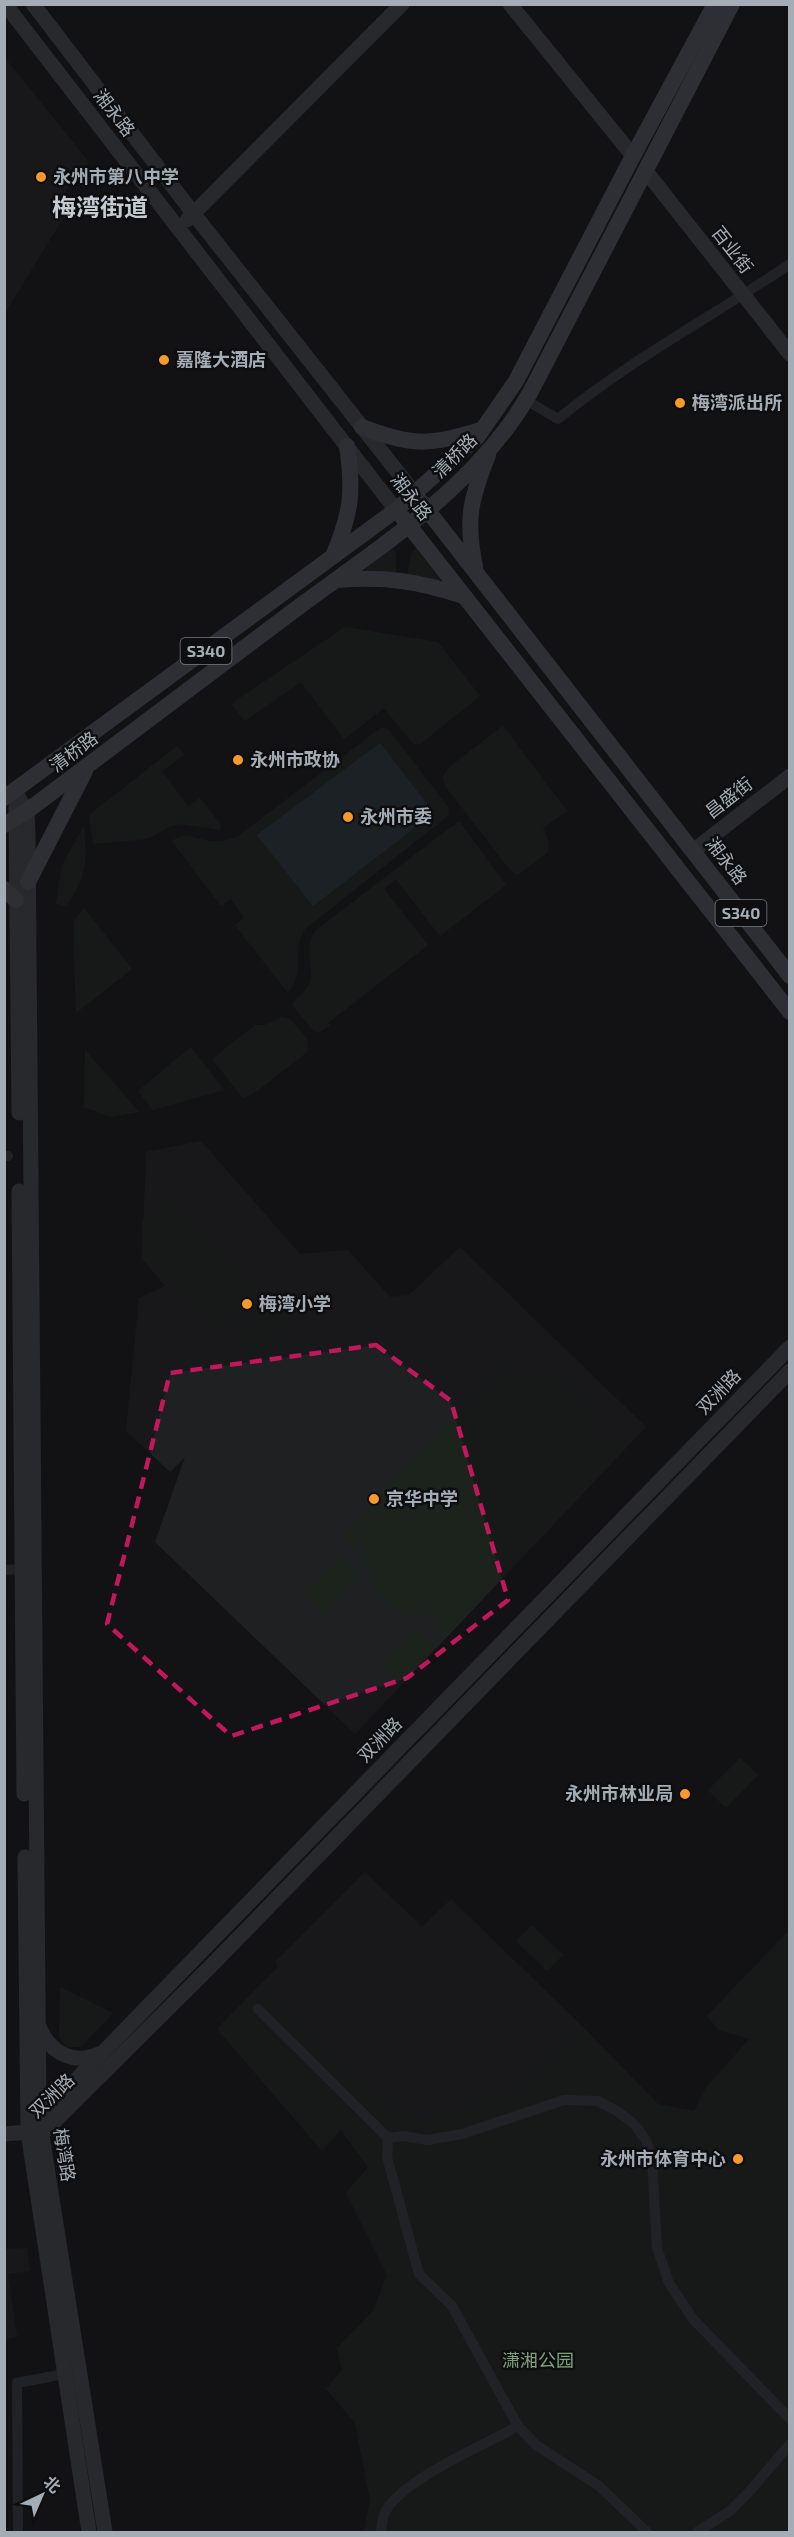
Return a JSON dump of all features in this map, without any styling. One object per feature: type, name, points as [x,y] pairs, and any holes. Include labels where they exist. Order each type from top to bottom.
[{"type":"main road","name":"清桥路","points":[[10,795],[396,510],[481,432],[516,381],[715,4]]},
{"type":"main road","name":"清桥路","points":[[16,818],[409,526],[491,448],[526,400],[732,4]]},
{"type":"main road","points":[[362,427],[394,439],[422,443],[450,440],[481,432],[491,448],[475,488],[469,518],[470,545],[476,572]]},
{"type":"main road","points":[[347,446],[352,479],[350,504],[346,526],[329,559],[337,579],[370,577],[400,579],[464,596]]},
{"type":"main road","name":"湘永路","points":[[415,494],[789,976]]},
{"type":"main road","name":"湘永路","points":[[396,510],[789,1011]]},
{"type":"main road","points":[[18,890],[89,764]]},
{"type":"street","name":"湘永路","points":[[5,4],[396,510]]},
{"type":"street","name":"湘永路","points":[[33,4],[193,213],[415,494]]},
{"type":"street","points":[[178,228],[402,4]]},
{"type":"street","points":[[510,4],[633,156]]},
{"type":"street","name":"百业街","points":[[645,170],[789,354]]},
{"type":"street","points":[[526,400],[558,419],[593,390],[637,360],[743,296],[789,264]]},
{"type":"street","name":"昌盛街","points":[[693,851],[789,776]]},
{"type":"street","name":"梅湾路","points":[[10,795],[16,818],[18,890],[39,2117]]},
{"type":"street","name":"梅湾路","points":[[18,890],[22,1569],[34,2134],[64,2374],[90,2532]]},
{"type":"street","name":"双洲路","points":[[34,2134],[39,2117],[789,1347]]},
{"type":"street","name":"双洲路","points":[[34,2134],[150,2028],[789,1371]]},
{"type":"street","points":[[4,1570],[22,1569]]},
{"type":"street","points":[[258,2009],[388,2138],[387,2157],[419,2274],[452,2306],[518,2426],[536,2445],[599,2486],[647,2532]]},
{"type":"street","points":[[138,2016],[150,2028]]},
{"type":"street","points":[[37,2020],[45,2038],[61,2054],[84,2059],[103,2051]]},
{"type":"street","points":[[388,2138],[404,2136],[427,2140],[462,2134],[564,2100],[582,2099],[598,2102],[617,2111],[634,2124],[646,2140],[652,2159],[657,2248],[669,2283],[693,2319],[789,2419]]},
{"type":"street","points":[[4,2134],[34,2134]]},
{"type":"street","name":"梅湾路","points":[[34,2134],[105,2532]]},
{"type":"street","points":[[18,2532],[17,2383],[64,2374]]},
{"type":"street","points":[[381,2532],[382,2518],[388,2507],[414,2482],[518,2426]]},
{"type":"street","points":[[697,2532],[730,2511],[789,2444]]},
{"type":"highlighted area","points":[[376,1345],[451,1401],[508,1600],[407,1678],[231,1736],[107,1624],[170,1373]]},
{"type":"shaded area","name":"永州市第八中学","points":[[5,58],[89,162],[65,192],[65,215],[5,313]]},
{"type":"shaded area","points":[[380,743],[434,813],[313,906],[257,835]]},
{"type":"shaded area","name":"京华中学","points":[[201,1141],[300,1254],[348,1250],[390,1297],[409,1295],[460,1247],[646,1427],[355,1734],[155,1542],[185,1457],[170,1472],[126,1431],[139,1298],[165,1286],[142,1258],[146,1152]]},
{"type":"shaded area","points":[[365,1872],[422,1927],[451,1899],[581,2025],[520,2087],[419,2121],[353,2080],[259,1986],[278,1967],[275,1962]]},
{"type":"shaded area","points":[[27,2248],[30,2271],[8,2274],[17,2336],[5,2340],[5,2249]]},
{"type":"green space","points":[[392,549],[396,554],[396,573],[365,572],[366,567]]},
{"type":"green space","points":[[416,549],[442,582],[407,575],[412,552]]},
{"type":"green space","points":[[345,627],[438,642],[480,696],[420,744],[414,744],[410,740],[384,708],[344,739],[301,682],[245,721],[231,704]]},
{"type":"green space","points":[[503,726],[567,811],[543,828],[549,843],[548,852],[518,875],[511,871],[445,786],[443,777],[448,768]]},
{"type":"green space","points":[[382,727],[389,730],[448,807],[449,815],[305,929],[299,945],[296,977],[288,993],[235,925],[244,918],[231,899],[221,906],[172,841],[182,836],[213,841],[238,836]]},
{"type":"green space","points":[[177,746],[184,755],[162,771],[188,806],[200,798],[221,825],[220,830],[181,824],[171,826],[147,839],[93,844],[89,815]]},
{"type":"green space","points":[[459,821],[506,885],[440,936],[396,879],[384,889],[428,945],[328,1023],[330,1025],[318,1033],[312,1029],[292,1005],[307,989],[310,982],[309,950],[316,930]]},
{"type":"green space","points":[[84,826],[85,859],[82,877],[66,906],[56,904],[62,865]]},
{"type":"green space","points":[[84,908],[132,969],[76,1013],[73,922]]},
{"type":"green space","points":[[281,1017],[290,1019],[308,1040],[307,1052],[253,1094],[243,1098],[212,1059],[255,1025],[265,1025]]},
{"type":"green space","points":[[191,1047],[224,1090],[153,1110],[138,1091]]},
{"type":"green space","points":[[85,1050],[139,1112],[110,1117],[84,1107]]},
{"type":"green space","points":[[167,1199],[262,1292],[231,1323],[216,1327],[209,1324],[144,1258],[142,1223]]},
{"type":"green space","points":[[267,1299],[291,1322],[254,1360],[231,1337]]},
{"type":"green space","points":[[506,1363],[520,1374],[548,1378],[572,1389],[587,1406],[592,1416],[596,1427],[599,1452],[613,1438],[623,1449],[445,1635],[433,1623],[441,1615],[408,1612],[384,1597],[369,1572],[362,1539],[354,1547],[343,1536]]},
{"type":"green space","points":[[339,1557],[359,1575],[324,1613],[304,1594]]},
{"type":"green space","points":[[416,1628],[436,1647],[401,1684],[381,1665]]},
{"type":"green space","points":[[740,1758],[758,1775],[726,1808],[708,1790]]},
{"type":"green space","points":[[532,1925],[563,1955],[547,1971],[516,1941]]},
{"type":"green space","name":"潇湘公园","points":[[789,1930],[789,2532],[364,2532],[370,2500],[355,2423],[326,2389],[342,2370],[337,2348],[373,2311],[387,2275],[346,2193],[368,2167],[341,2130],[322,2151],[217,2029],[259,1986],[353,2080],[419,2121],[520,2087],[581,2025],[658,2104],[694,2111],[705,2089],[749,2039],[719,2030],[707,2016]]},
{"type":"green space","points":[[60,1987],[113,2013],[81,2047],[67,2047],[59,2037]]},
{"type":"place","name":"永州市第八中学","points":[[41,177]]},
{"type":"place","name":"嘉隆大酒店","points":[[164,360]]},
{"type":"place","name":"梅湾派出所","points":[[680,403]]},
{"type":"place","name":"永州市政协","points":[[238,760]]},
{"type":"place","name":"永州市委","points":[[348,817]]},
{"type":"place","name":"梅湾小学","points":[[247,1304]]},
{"type":"place","name":"京华中学","points":[[374,1499]]},
{"type":"place","name":"永州市林业局","points":[[685,1794]]},
{"type":"place","name":"永州市体育中心","points":[[738,2159]]},
{"type":"district","name":"梅湾街道","points":[[100,208]]}]
